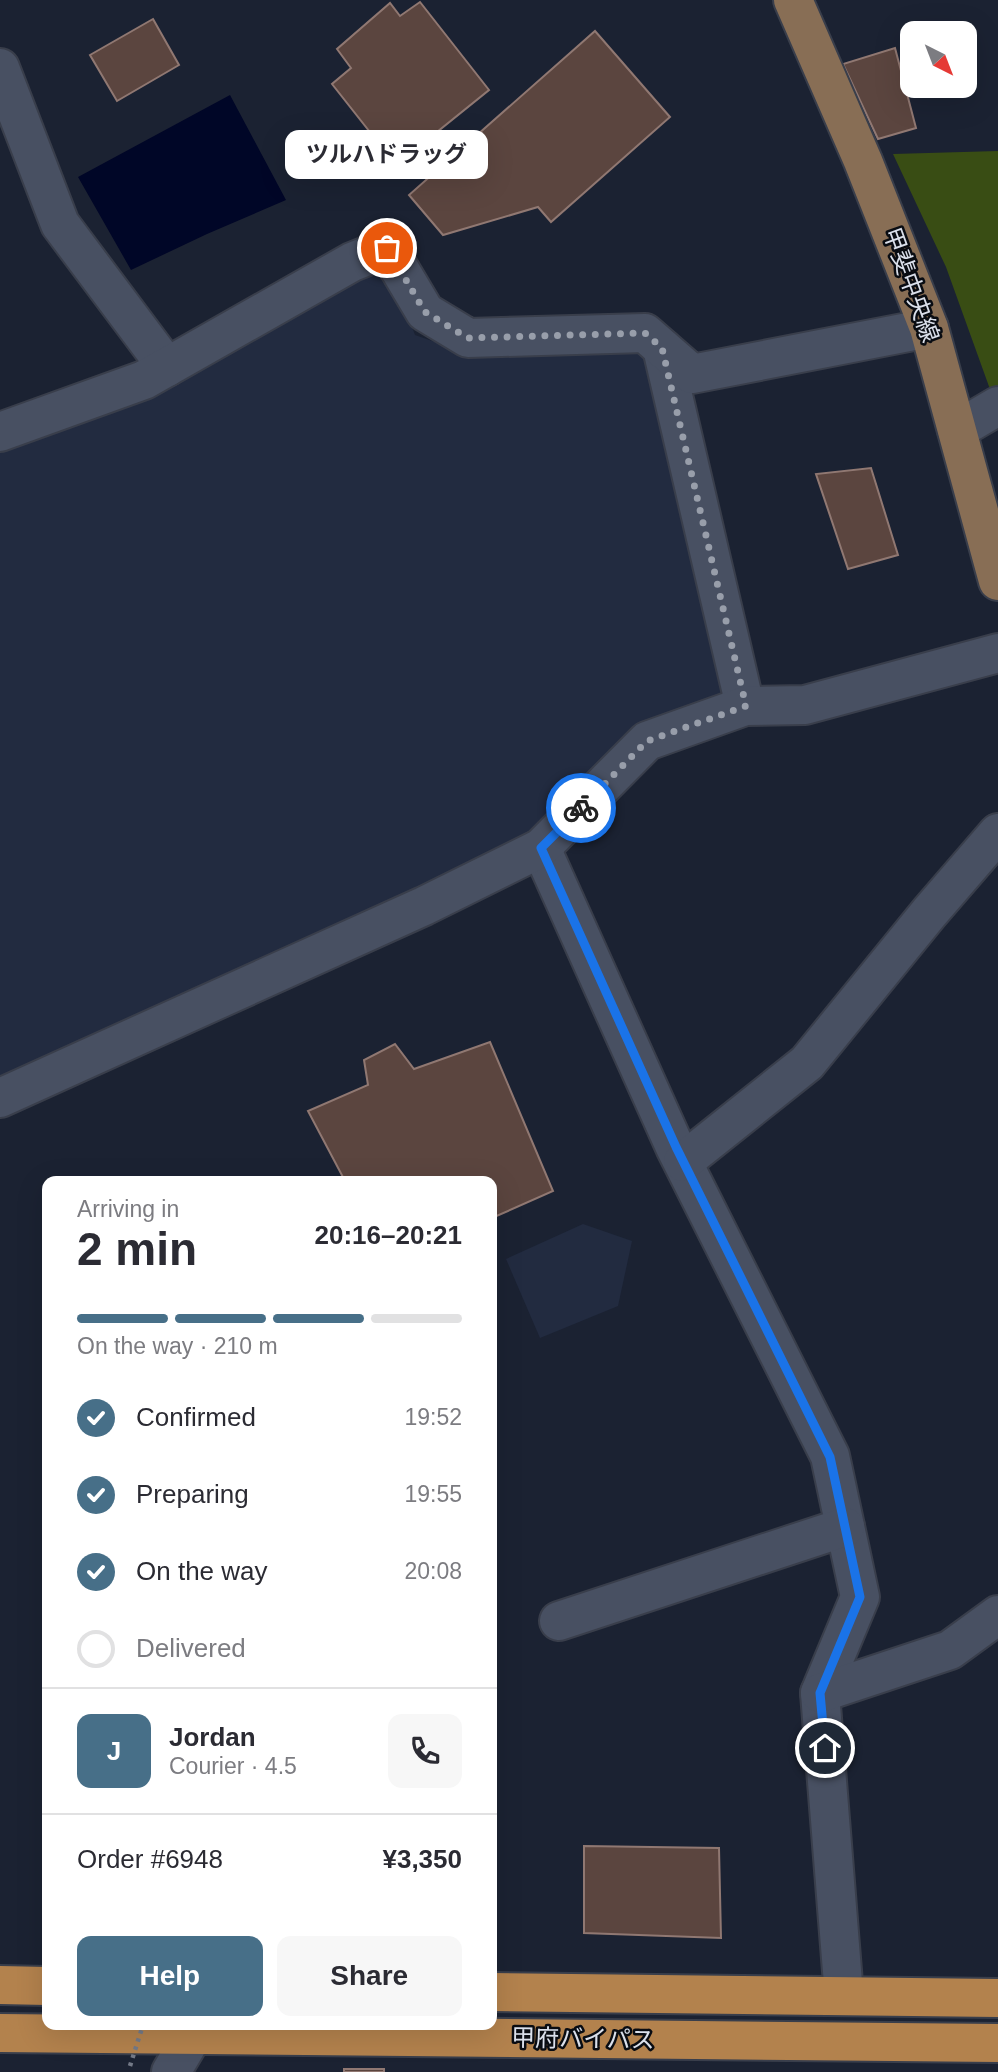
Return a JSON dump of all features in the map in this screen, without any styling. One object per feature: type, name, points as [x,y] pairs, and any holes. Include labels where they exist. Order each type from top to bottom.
[{"type":"highway","points":[[0,1985],[42,1986]]},
{"type":"highway","name":"甲府バイパス","points":[[497,1992],[998,1998]]},
{"type":"highway","name":"甲府バイパス","points":[[0,2033],[998,2043]]},
{"type":"main road","name":"甲斐中央線","points":[[793,0],[863,161],[929,328],[998,581]]},
{"type":"street","points":[[0,68],[12,137],[60,224],[167,367]]},
{"type":"street","points":[[0,432],[144,380],[352,262],[387,248],[425,312],[468,338],[645,333],[692,374],[929,328]]},
{"type":"street","points":[[662,348],[746,706]]},
{"type":"street","points":[[957,430],[998,406]]},
{"type":"street","points":[[0,1098],[424,906],[541,848],[647,741],[746,706],[805,705],[998,653]]},
{"type":"street","points":[[682,1162],[807,1063],[998,833]]},
{"type":"street","points":[[541,848],[682,1162],[830,1457],[860,1597],[820,1693],[844,1996]]},
{"type":"street","points":[[559,1621],[845,1527]]},
{"type":"street","points":[[820,1693],[950,1650],[998,1615]]},
{"type":"street","points":[[171,2072],[192,2035]]},
{"type":"path","points":[[130,2066],[141,2030]]},
{"type":"shaded area","points":[[230,95],[286,200],[131,270],[78,177]]},
{"type":"shaded area","points":[[369,269],[393,277],[415,335],[475,356],[633,340],[653,369],[735,697],[544,839],[0,1088],[0,446]]},
{"type":"shaded area","points":[[583,1224],[632,1241],[618,1306],[540,1338],[506,1259]]},
{"type":"green space","points":[[998,151],[998,388],[991,392],[946,267],[893,154]]},
{"type":"building","points":[[420,2],[489,90],[396,165],[332,84],[351,68],[337,49],[390,3],[400,16]]},
{"type":"building","points":[[153,19],[179,65],[117,101],[90,55]]},
{"type":"building","points":[[595,31],[670,117],[551,222],[538,207],[443,235],[409,195]]},
{"type":"building","points":[[895,48],[900,67],[900,98],[908,98],[916,128],[878,139],[843,64]]},
{"type":"building","points":[[871,468],[898,555],[848,569],[816,474]]},
{"type":"building","points":[[490,1042],[553,1191],[497,1216],[497,1176],[342,1176],[308,1111],[368,1085],[364,1060],[395,1044],[414,1069]]},
{"type":"building","points":[[584,1846],[719,1848],[721,1938],[584,1933]]},
{"type":"building","points":[[344,2069],[384,2069],[384,2072],[344,2072]]},
{"type":"way so far","points":[[387,248],[425,312],[468,338],[645,333],[662,348],[746,706],[647,741],[581,808]]},
{"type":"place","name":"ツルハドラッグ","points":[[387,248]]},
{"type":"route","points":[[581,808],[541,848],[676,1147],[830,1457],[860,1597],[820,1693],[825,1748]]}]
